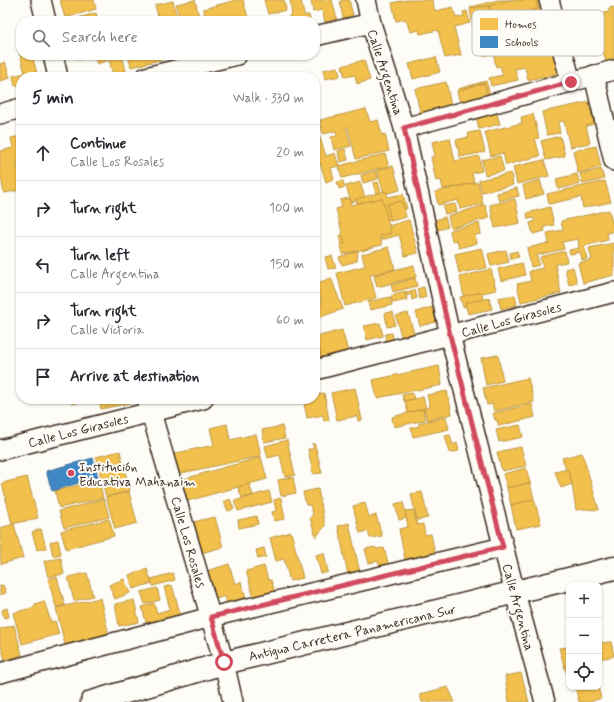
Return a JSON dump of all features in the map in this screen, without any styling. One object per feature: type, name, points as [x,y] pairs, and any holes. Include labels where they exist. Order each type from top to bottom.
[{"type":"highway","name":"Antigua Carretera Panamericana Sur","points":[[92,702],[224,662],[614,568]]},
{"type":"street","points":[[41,0],[45,16]]},
{"type":"street","name":"Calle Argentina","points":[[366,0],[371,23],[404,128],[450,335],[503,547],[545,702]]},
{"type":"street","points":[[549,0],[552,10]]},
{"type":"street","points":[[320,35],[371,23]]},
{"type":"street","points":[[564,56],[571,82]]},
{"type":"street","points":[[54,60],[57,72]]},
{"type":"street","points":[[167,72],[216,60]]},
{"type":"street","points":[[404,128],[614,70]]},
{"type":"street","points":[[594,75],[614,161]]},
{"type":"street","points":[[0,114],[16,109]]},
{"type":"street","name":"Calle Los Girasoles","points":[[320,369],[614,292]]},
{"type":"street","name":"Calle Los Girasoles","points":[[0,450],[149,406],[164,404]]},
{"type":"street","name":"Calle Los Rosales","points":[[149,406],[224,662],[233,702]]},
{"type":"street","points":[[0,674],[211,617],[503,547]]},
{"type":"building: Homes","points":[[60,0],[94,0],[96,9],[72,16],[64,16]]},
{"type":"building: Homes","points":[[195,0],[199,16],[179,16],[176,4]]},
{"type":"building: Homes","points":[[236,0],[243,0],[248,16],[205,16],[203,9]]},
{"type":"building: Homes","points":[[264,0],[284,0],[286,10],[268,14]]},
{"type":"building: Homes","points":[[290,0],[301,0],[304,15],[309,16],[289,16],[292,15]]},
{"type":"building: Homes","points":[[311,0],[332,0],[337,19],[325,22],[322,10],[313,12]]},
{"type":"building: Homes","points":[[349,0],[353,15],[343,18],[340,1]]},
{"type":"building: Homes","points":[[406,0],[432,0],[435,11],[453,7],[456,18],[464,16],[463,12],[467,11],[470,23],[454,27],[461,55],[445,58],[438,30],[420,34],[419,30],[410,32],[406,19],[396,21],[392,3]]},
{"type":"building: Homes","points":[[498,0],[542,0],[544,6],[529,10],[472,11],[471,7]]},
{"type":"building: Homes","points":[[509,0],[536,0],[538,10],[491,10],[489,6]]},
{"type":"building: Homes","points":[[173,1],[177,16],[158,16],[155,5]]},
{"type":"building: Homes","points":[[489,6],[490,10],[472,10],[472,21],[470,8]]},
{"type":"building: Homes","points":[[614,7],[614,68],[608,70],[604,54],[604,13],[609,12],[609,8]]},
{"type":"building: Homes","points":[[543,8],[544,10],[534,10]]},
{"type":"building: Homes","points":[[96,13],[97,16],[85,16]]},
{"type":"building: Homes","points":[[494,56],[556,56],[560,73],[528,80],[525,67],[515,69],[518,80],[491,86],[489,78],[503,75],[500,66],[496,67]]},
{"type":"building: Homes","points":[[436,57],[440,72],[413,79],[409,64]]},
{"type":"building: Homes","points":[[22,60],[33,60],[37,72],[25,72]]},
{"type":"building: Homes","points":[[96,60],[109,60],[97,64]]},
{"type":"building: Homes","points":[[109,60],[123,60],[126,71],[112,72]]},
{"type":"building: Homes","points":[[129,60],[160,60],[131,67]]},
{"type":"building: Homes","points":[[364,60],[370,80],[357,84],[355,75],[345,77],[342,66]]},
{"type":"building: Homes","points":[[5,62],[10,78],[0,81],[0,64]]},
{"type":"building: Homes","points":[[338,67],[340,76],[325,79],[323,70]]},
{"type":"building: Homes","points":[[16,75],[16,86],[15,86],[13,76]]},
{"type":"building: Homes","points":[[486,81],[491,98],[462,105],[458,89]]},
{"type":"building: Homes","points":[[446,82],[452,110],[421,117],[415,89]]},
{"type":"building: Homes","points":[[484,83],[489,100],[461,107],[457,91]]},
{"type":"building: Homes","points":[[589,102],[594,124],[586,126],[590,143],[570,147],[564,121],[558,122],[560,133],[547,135],[542,112]]},
{"type":"building: Homes","points":[[366,109],[370,122],[378,120],[382,135],[385,134],[389,151],[356,159],[348,127],[346,127],[351,146],[334,150],[331,137],[337,136],[336,131],[323,134],[320,120]]},
{"type":"building: Homes","points":[[496,111],[500,124],[479,129],[476,116]]},
{"type":"building: Homes","points":[[533,114],[539,138],[535,139],[540,156],[506,165],[503,153],[491,156],[485,132],[522,123],[521,117]]},
{"type":"building: Homes","points":[[480,131],[485,152],[460,157],[456,140],[469,137],[468,133]]},
{"type":"building: Homes","points":[[560,136],[565,156],[546,160],[541,141]]},
{"type":"building: Homes","points":[[16,137],[16,191],[4,193],[0,173],[0,151],[13,148],[11,138]]},
{"type":"building: Homes","points":[[320,138],[326,156],[335,153],[339,166],[331,168],[334,179],[326,182],[320,163]]},
{"type":"building: Homes","points":[[450,138],[455,161],[479,156],[482,171],[472,173],[474,183],[443,189],[441,180],[436,181],[431,157],[435,156],[432,142]]},
{"type":"building: Homes","points":[[596,146],[601,167],[578,173],[573,151]]},
{"type":"building: Homes","points":[[345,149],[348,160],[340,162],[338,151]]},
{"type":"building: Homes","points":[[385,154],[389,166],[342,178],[339,166]]},
{"type":"building: Homes","points":[[500,156],[504,171],[485,175],[482,160]]},
{"type":"building: Homes","points":[[544,160],[549,176],[517,184],[513,167]]},
{"type":"building: Homes","points":[[393,166],[400,190],[384,194],[377,170]]},
{"type":"building: Homes","points":[[601,169],[604,179],[583,184],[580,174]]},
{"type":"building: Homes","points":[[376,171],[378,179],[363,183],[361,175]]},
{"type":"building: Homes","points":[[511,173],[513,185],[482,192],[479,180]]},
{"type":"building: Homes","points":[[577,174],[580,184],[558,189],[556,179]]},
{"type":"building: Homes","points":[[540,180],[544,194],[526,199],[523,185]]},
{"type":"building: Homes","points":[[343,181],[345,187],[339,189],[337,182]]},
{"type":"building: Homes","points":[[605,181],[611,202],[583,208],[581,197],[549,204],[547,194]]},
{"type":"building: Homes","points":[[360,182],[365,198],[351,202],[346,186]]},
{"type":"building: Homes","points":[[378,182],[381,193],[376,194],[373,183]]},
{"type":"building: Homes","points":[[478,182],[483,204],[460,209],[458,200],[438,205],[435,192]]},
{"type":"building: Homes","points":[[517,188],[519,196],[499,201],[497,193]]},
{"type":"building: Homes","points":[[386,191],[388,197],[403,194],[407,209],[393,213],[394,218],[386,220],[388,226],[409,220],[418,253],[405,256],[399,235],[370,243],[371,248],[362,251],[361,243],[342,248],[339,236],[347,234],[345,225],[362,221],[356,199]]},
{"type":"building: Homes","points":[[349,198],[351,205],[382,198],[391,233],[380,236],[382,245],[343,254],[341,245],[345,244],[336,209],[342,207],[340,200]]},
{"type":"building: Homes","points":[[515,199],[520,223],[495,228],[490,205]]},
{"type":"building: Homes","points":[[402,201],[406,217],[391,221],[387,204]]},
{"type":"building: Homes","points":[[455,204],[457,212],[445,214],[443,206]]},
{"type":"building: Homes","points":[[485,205],[489,218],[451,228],[448,216]]},
{"type":"building: Homes","points":[[550,207],[554,225],[544,227],[545,231],[533,234],[530,223],[535,221],[534,218],[528,219],[527,213]]},
{"type":"building: Homes","points":[[609,210],[614,231],[607,233],[608,240],[584,246],[587,259],[582,260],[580,252],[570,254],[569,250],[579,248],[578,239],[562,242],[564,249],[537,255],[539,265],[531,267],[527,248],[549,243],[547,233],[563,230],[561,221]]},
{"type":"building: Homes","points":[[445,217],[448,227],[438,230],[435,220]]},
{"type":"building: Homes","points":[[479,223],[481,234],[475,235],[477,243],[459,248],[457,240],[452,241],[450,230]]},
{"type":"building: Homes","points":[[614,243],[614,275],[583,283],[578,263],[592,260],[589,248]]},
{"type":"building: Homes","points":[[389,247],[395,269],[370,275],[376,298],[345,306],[337,273],[365,266],[362,254]]},
{"type":"building: Homes","points":[[482,248],[487,268],[459,273],[455,254]]},
{"type":"building: Homes","points":[[506,250],[509,262],[491,266],[488,254]]},
{"type":"building: Homes","points":[[358,251],[357,261],[342,265],[339,257]]},
{"type":"building: Homes","points":[[517,251],[519,257],[511,259],[510,253]]},
{"type":"building: Homes","points":[[565,251],[567,262],[555,264],[561,293],[521,302],[517,284],[531,281],[529,271],[543,268],[540,257]]},
{"type":"building: Homes","points":[[332,256],[336,268],[328,269],[325,257]]},
{"type":"building: Homes","points":[[522,263],[525,275],[501,281],[498,269]]},
{"type":"building: Homes","points":[[414,265],[416,277],[377,287],[374,275]]},
{"type":"building: Homes","points":[[573,267],[577,283],[569,285],[565,269]]},
{"type":"building: Homes","points":[[491,269],[496,290],[464,297],[460,277]]},
{"type":"building: Homes","points":[[331,278],[343,309],[320,317],[320,305],[322,304],[320,298],[320,282]]},
{"type":"building: Homes","points":[[415,278],[417,286],[393,292],[391,285]]},
{"type":"building: Homes","points":[[424,287],[426,297],[420,299],[417,289]]},
{"type":"building: Homes","points":[[415,290],[417,298],[412,300],[411,294],[407,296],[406,293]]},
{"type":"building: Homes","points":[[405,292],[407,300],[393,303],[391,296]]},
{"type":"building: Homes","points":[[481,292],[484,302],[463,307],[460,297]]},
{"type":"building: Homes","points":[[515,295],[517,305],[501,309],[498,298]]},
{"type":"building: Homes","points":[[390,297],[392,305],[370,310],[368,302]]},
{"type":"building: Homes","points":[[489,298],[492,309],[468,314],[465,303]]},
{"type":"building: Homes","points":[[432,307],[436,322],[420,326],[416,312]]},
{"type":"building: Homes","points":[[393,312],[395,325],[387,327],[385,313]]},
{"type":"building: Homes","points":[[408,313],[415,337],[402,340],[396,316]]},
{"type":"building: Homes","points":[[380,323],[383,336],[367,340],[364,326]]},
{"type":"building: Homes","points":[[342,330],[348,352],[322,359],[320,352],[320,336]]},
{"type":"building: Homes","points":[[392,333],[394,343],[386,344],[385,334]]},
{"type":"building: Homes","points":[[498,355],[503,381],[486,385],[481,358]]},
{"type":"building: Homes","points":[[439,366],[442,385],[377,398],[373,380]]},
{"type":"building: Homes","points":[[528,378],[534,402],[494,411],[492,404],[487,405],[483,388]]},
{"type":"building: Homes","points":[[355,388],[362,420],[358,421],[357,416],[337,420],[331,393]]},
{"type":"building: Homes","points":[[447,391],[452,414],[427,420],[424,409],[430,407],[427,395]]},
{"type":"building: Homes","points":[[324,393],[329,420],[324,421],[323,415],[307,418],[304,404],[320,404],[320,394]]},
{"type":"building: Homes","points":[[412,393],[414,399],[404,401],[402,395]]},
{"type":"building: Homes","points":[[423,397],[426,408],[408,413],[405,401]]},
{"type":"building: Homes","points":[[100,404],[125,404],[101,409]]},
{"type":"building: Homes","points":[[532,404],[535,417],[499,426],[497,420],[495,420],[493,413]]},
{"type":"building: Homes","points":[[423,409],[425,420],[394,427],[392,417]]},
{"type":"building: Homes","points":[[446,417],[449,429],[413,437],[411,428],[419,426],[419,423]]},
{"type":"building: Homes","points":[[227,424],[230,440],[256,434],[261,456],[177,474],[172,454],[214,445],[210,428]]},
{"type":"building: Homes","points":[[520,425],[523,437],[499,442],[496,430]]},
{"type":"building: Homes","points":[[282,426],[285,438],[264,442],[262,430]]},
{"type":"building: Homes","points":[[450,435],[453,445],[457,443],[459,451],[450,453],[445,436]]},
{"type":"building: Homes","points":[[287,440],[295,475],[285,477],[280,455],[268,458],[265,446]]},
{"type":"building: Homes","points":[[312,443],[315,445],[322,473],[313,474],[308,449],[314,449]]},
{"type":"building: Homes","points":[[521,447],[526,466],[502,471],[497,452]]},
{"type":"building: Homes","points":[[120,451],[130,491],[106,497],[96,457]]},
{"type":"building: Homes","points":[[582,453],[599,510],[576,510],[572,484],[562,458]]},
{"type":"building: Homes","points":[[261,457],[267,479],[180,503],[173,482]]},
{"type":"building: Homes","points":[[526,468],[530,483],[507,488],[503,474]]},
{"type":"building: Homes","points":[[568,469],[572,484],[561,488],[555,472]]},
{"type":"building: Homes","points":[[27,477],[38,518],[12,524],[2,483]]},
{"type":"building: Homes","points":[[293,477],[296,493],[281,496],[278,480]]},
{"type":"building: Homes","points":[[99,480],[103,498],[59,508],[55,491]]},
{"type":"building: Homes","points":[[530,483],[534,499],[511,505],[507,488]]},
{"type":"building: Homes","points":[[249,484],[253,495],[242,498],[238,487]]},
{"type":"building: Homes","points":[[318,489],[325,526],[316,537],[310,518],[313,514],[310,505],[306,505],[303,492]]},
{"type":"building: Homes","points":[[269,491],[272,502],[238,511],[234,501]]},
{"type":"building: Homes","points":[[129,492],[137,523],[115,529],[106,497]]},
{"type":"building: Homes","points":[[422,492],[428,518],[417,520],[411,494]]},
{"type":"building: Homes","points":[[281,498],[285,519],[274,521],[272,512],[276,511],[274,500]]},
{"type":"building: Homes","points":[[104,499],[109,517],[64,528],[59,511]]},
{"type":"building: Homes","points":[[230,499],[234,509],[228,511],[224,502]]},
{"type":"building: Homes","points":[[534,499],[541,524],[516,529],[511,505]]},
{"type":"building: Homes","points":[[403,502],[407,518],[399,520],[395,504]]},
{"type":"building: Homes","points":[[365,503],[369,517],[376,515],[382,536],[370,538],[368,531],[360,533],[353,506]]},
{"type":"building: Homes","points":[[414,510],[417,525],[423,524],[425,535],[431,534],[435,554],[405,559],[399,529],[408,527],[405,511]]},
{"type":"building: Homes","points":[[257,516],[258,524],[239,528],[238,520]]},
{"type":"building: Homes","points":[[215,517],[223,547],[201,553],[193,522]]},
{"type":"building: Homes","points":[[109,519],[114,536],[66,549],[61,531]]},
{"type":"building: Homes","points":[[349,523],[360,573],[348,575],[338,526]]},
{"type":"building: Homes","points":[[14,524],[23,558],[1,564],[0,528]]},
{"type":"building: Homes","points":[[41,529],[46,548],[37,550],[32,532]]},
{"type":"building: Homes","points":[[291,532],[303,578],[290,581],[284,559],[276,561],[270,538]]},
{"type":"building: Homes","points":[[58,540],[61,554],[53,556],[50,542]]},
{"type":"building: Homes","points":[[375,547],[376,549],[384,548],[389,566],[380,568],[378,561],[369,563],[365,549]]},
{"type":"building: Homes","points":[[264,548],[266,557],[258,559],[256,550]]},
{"type":"building: Homes","points":[[324,553],[328,572],[321,574],[316,555]]},
{"type":"building: Homes","points":[[61,558],[64,574],[48,577],[44,561]]},
{"type":"building: Homes","points":[[229,564],[235,584],[241,582],[247,600],[228,607],[225,596],[216,599],[207,571]]},
{"type":"building: Homes","points":[[264,566],[268,580],[271,580],[275,592],[254,598],[246,571]]},
{"type":"building: Homes","points":[[147,569],[152,583],[133,589],[129,575]]},
{"type":"building: Homes","points":[[87,573],[93,596],[74,601],[68,577]]},
{"type":"building: Homes","points":[[173,573],[175,580],[153,586],[151,579]]},
{"type":"building: Homes","points":[[57,577],[65,605],[56,607],[48,579]]},
{"type":"building: Homes","points":[[124,579],[130,593],[115,599],[109,585]]},
{"type":"building: Homes","points":[[3,585],[6,593],[0,595],[0,586]]},
{"type":"building: Homes","points":[[172,585],[181,617],[147,626],[142,607],[154,603],[157,613],[170,609],[164,587]]},
{"type":"building: Homes","points":[[157,588],[160,600],[145,604],[141,592]]},
{"type":"building: Homes","points":[[100,598],[110,639],[66,649],[56,608]]},
{"type":"building: Homes","points":[[134,600],[139,622],[119,626],[115,604]]},
{"type":"building: Homes","points":[[44,601],[51,622],[55,621],[59,634],[22,644],[13,613],[35,607],[35,604]]},
{"type":"building: Homes","points":[[7,608],[9,617],[4,618],[2,610]]},
{"type":"building: Homes","points":[[14,625],[22,655],[5,660],[0,642],[0,629]]},
{"type":"building: Homes","points":[[611,642],[614,656],[602,658],[602,643]]},
{"type":"building: Homes","points":[[566,647],[566,672],[559,648]]},
{"type":"building: Homes","points":[[521,673],[529,702],[509,702],[505,676]]},
{"type":"building: Homes","points":[[448,687],[455,702],[422,702],[420,694]]},
{"type":"building: Homes","points":[[576,690],[599,690],[601,698],[590,702],[579,702]]},
{"type":"building: Schools","points":[[93,458],[98,477],[52,491],[46,471]]},
{"type":"place","name":"Institución Educativa Mahanaim","points":[[71,473]]},
{"type":"route","points":[[224,662],[211,617],[503,547],[450,335],[404,128],[571,82]]}]
